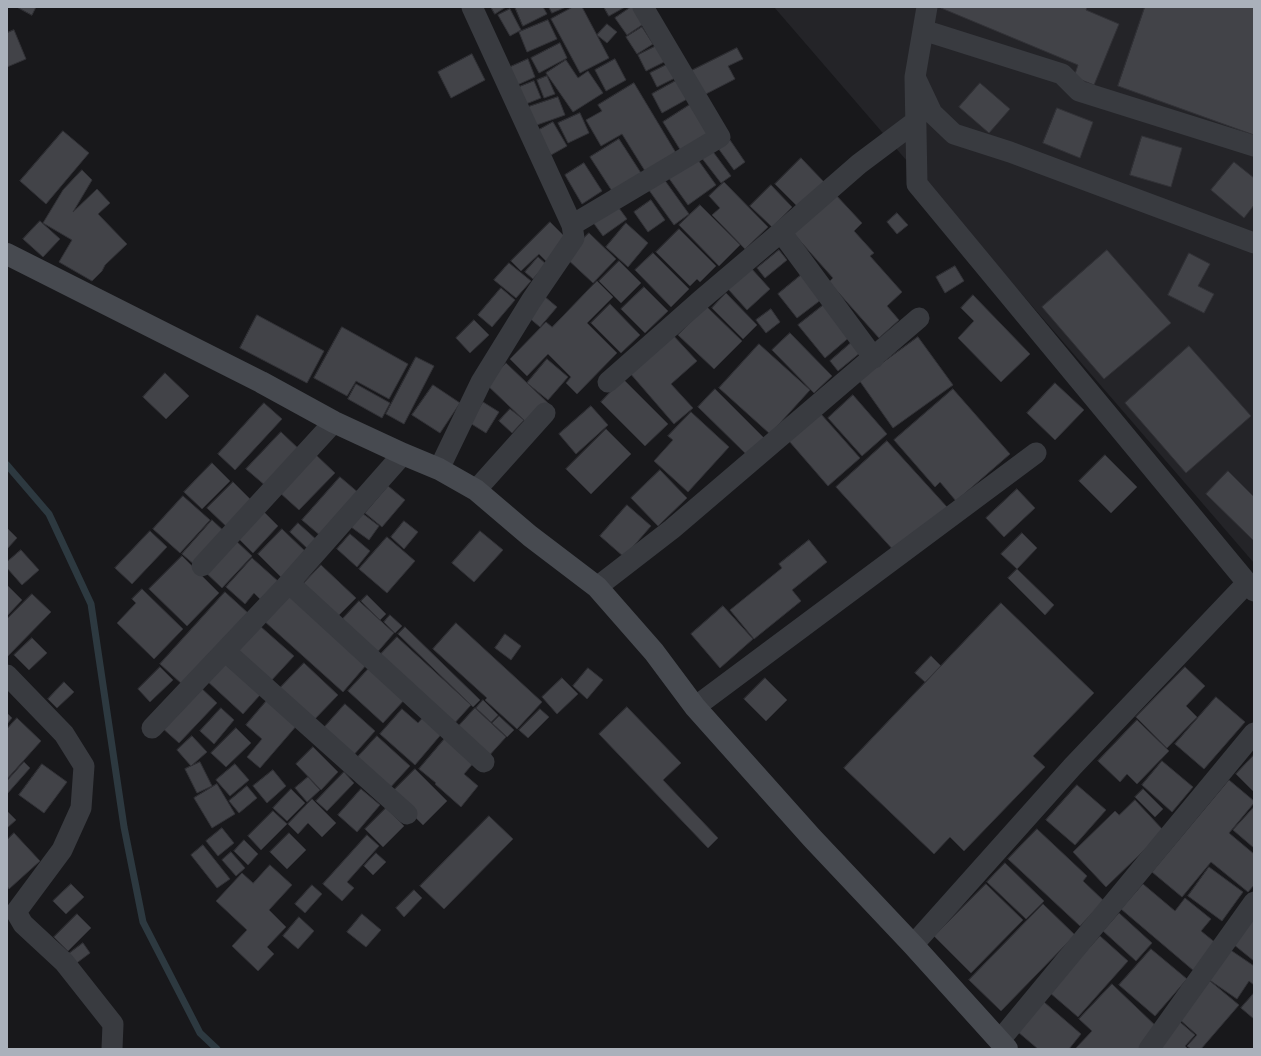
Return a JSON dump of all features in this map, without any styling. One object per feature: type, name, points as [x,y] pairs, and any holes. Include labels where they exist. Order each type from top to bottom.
[{"type":"street","points":[[439,469],[481,382],[531,301],[574,238],[572,225],[472,7]]},
{"type":"street","points":[[572,225],[720,137],[643,7]]},
{"type":"street","points":[[913,945],[1073,766],[1251,587],[917,184],[915,77],[928,7]]},
{"type":"street","points":[[923,30],[1062,74],[1079,91],[1254,146]]},
{"type":"street","points":[[915,77],[932,113],[954,134],[1018,154],[1254,243]]},
{"type":"street","points":[[608,382],[859,164],[915,122]]},
{"type":"street","points":[[781,232],[874,358]]},
{"type":"street","points":[[7,254],[261,382],[334,422],[439,469],[476,490],[530,536],[596,587],[654,652],[695,707],[812,838],[913,945],[1004,1045],[1254,733]]},
{"type":"street","points":[[596,587],[672,529],[919,318]]},
{"type":"street","points":[[476,490],[545,413]]},
{"type":"street","points":[[202,566],[334,422]]},
{"type":"street","points":[[695,707],[1036,453]]},
{"type":"street","points":[[152,728],[289,583],[403,454]]},
{"type":"street","points":[[289,583],[484,762]]},
{"type":"street","points":[[225,651],[406,814]]},
{"type":"street","points":[[7,675],[64,734],[84,766],[81,808],[62,850],[11,908],[23,924],[64,962],[113,1024],[112,1049]]},
{"type":"street","points":[[1149,1049],[1254,902]]},
{"type":"shaded area","points":[[774,7],[1254,7],[1254,563]]},
{"type":"building","points":[[17,7],[36,7],[32,15]]},
{"type":"building","points":[[491,7],[506,7],[495,14]]},
{"type":"building","points":[[515,7],[543,7],[547,14],[523,26]]},
{"type":"building","points":[[549,7],[566,7],[552,13]]},
{"type":"building","points":[[573,7],[582,7],[609,58],[580,73],[551,19]]},
{"type":"building","points":[[604,7],[625,7],[609,16]]},
{"type":"building","points":[[631,7],[635,7],[645,23],[627,35],[615,18]]},
{"type":"building","points":[[941,7],[1087,7],[1086,10],[1119,24],[1094,85],[1074,77],[1078,65]]},
{"type":"building","points":[[1145,7],[1254,7],[1254,135],[1118,86]]},
{"type":"building","points":[[510,9],[521,30],[510,36],[498,15]]},
{"type":"building","points":[[548,20],[557,39],[527,52],[519,32]]},
{"type":"building","points":[[607,24],[617,32],[607,43],[597,35]]},
{"type":"building","points":[[642,27],[653,44],[637,54],[626,37]]},
{"type":"building","points":[[14,30],[26,59],[7,67],[7,33]]},
{"type":"building","points":[[560,43],[567,58],[539,73],[531,58]]},
{"type":"building","points":[[658,45],[666,61],[646,71],[638,55]]},
{"type":"building","points":[[737,48],[743,59],[728,66],[735,79],[702,96],[689,72]]},
{"type":"building","points":[[472,54],[485,80],[451,98],[438,72]]},
{"type":"building","points":[[528,59],[535,77],[515,86],[508,68]]},
{"type":"building","points":[[615,59],[626,80],[606,91],[595,70]]},
{"type":"building","points":[[566,60],[578,78],[588,71],[603,93],[573,112],[546,73]]},
{"type":"building","points":[[668,64],[675,78],[657,87],[650,73]]},
{"type":"building","points":[[547,76],[555,94],[544,98],[537,80]]},
{"type":"building","points":[[679,79],[689,98],[662,113],[652,94]]},
{"type":"building","points":[[534,81],[541,98],[526,104],[519,87]]},
{"type":"building","points":[[634,83],[676,153],[645,171],[622,134],[601,146],[586,120],[602,111],[598,105]]},
{"type":"building","points":[[980,83],[1010,109],[989,133],[959,107]]},
{"type":"building","points":[[558,97],[565,115],[534,126],[528,107]]},
{"type":"building","points":[[691,104],[709,134],[681,151],[663,122]]},
{"type":"building","points":[[1057,108],[1093,122],[1080,158],[1043,143]]},
{"type":"building","points":[[580,113],[589,133],[568,143],[558,123]]},
{"type":"building","points":[[553,122],[567,146],[551,155],[537,131]]},
{"type":"building","points":[[63,131],[89,153],[46,204],[20,181]]},
{"type":"building","points":[[1142,136],[1182,148],[1171,187],[1130,175]]},
{"type":"building","points":[[619,139],[641,173],[612,191],[590,157]]},
{"type":"building","points":[[730,140],[745,162],[734,170],[718,148]]},
{"type":"building","points":[[711,149],[731,176],[721,183],[701,157]]},
{"type":"building","points":[[696,157],[716,185],[688,205],[668,177]]},
{"type":"building","points":[[801,158],[825,183],[799,208],[775,184]]},
{"type":"building","points":[[1234,162],[1254,178],[1254,205],[1244,218],[1211,190]]},
{"type":"building","points":[[584,163],[602,191],[582,204],[565,175]]},
{"type":"building","points":[[82,170],[92,180],[73,212],[97,189],[110,203],[98,214],[127,244],[105,265],[102,271],[92,281],[59,262],[72,240],[43,223],[63,190]]},
{"type":"building","points":[[661,175],[689,214],[674,225],[646,186]]},
{"type":"building","points":[[724,182],[768,227],[745,249],[712,215],[720,208],[709,196]]},
{"type":"building","points":[[771,185],[792,207],[772,227],[750,206]]},
{"type":"building","points":[[835,194],[862,223],[854,231],[874,253],[870,256],[902,292],[887,306],[899,320],[879,338],[829,282],[833,278],[793,233]]},
{"type":"building","points":[[651,200],[665,220],[648,232],[634,212]]},
{"type":"building","points":[[616,204],[627,219],[603,236],[592,221]]},
{"type":"building","points":[[700,205],[740,245],[719,266],[679,225]]},
{"type":"building","points":[[897,213],[908,225],[897,234],[887,222]]},
{"type":"building","points":[[40,221],[60,239],[43,257],[23,239]]},
{"type":"building","points":[[550,222],[568,240],[546,261],[539,254],[521,271],[511,261]]},
{"type":"building","points":[[626,223],[648,243],[628,267],[606,247]]},
{"type":"building","points":[[679,229],[716,266],[700,282],[697,279],[690,286],[656,252]]},
{"type":"building","points":[[589,233],[616,259],[593,283],[565,257]]},
{"type":"building","points":[[779,250],[787,260],[765,278],[757,268]]},
{"type":"building","points":[[1107,250],[1171,323],[1104,379],[1042,307]]},
{"type":"building","points":[[653,253],[689,289],[671,307],[635,270]]},
{"type":"building","points":[[1189,253],[1210,264],[1198,286],[1214,294],[1204,313],[1168,295]]},
{"type":"building","points":[[538,257],[546,264],[533,279],[525,272]]},
{"type":"building","points":[[619,261],[641,283],[621,303],[599,281]]},
{"type":"building","points":[[509,263],[531,281],[516,298],[494,280]]},
{"type":"building","points":[[955,266],[964,281],[945,293],[936,277]]},
{"type":"building","points":[[751,268],[770,289],[747,310],[728,289]]},
{"type":"building","points":[[806,271],[826,296],[797,318],[778,294]]},
{"type":"building","points":[[597,281],[613,297],[587,323],[617,353],[577,394],[566,383],[571,377],[548,354],[527,376],[510,359],[546,322],[552,327]]},
{"type":"building","points":[[644,287],[668,311],[645,333],[621,309]]},
{"type":"building","points":[[501,288],[515,300],[492,327],[478,315]]},
{"type":"building","points":[[726,293],[757,325],[743,339],[712,308]]},
{"type":"building","points":[[973,295],[1030,354],[1001,382],[958,338],[974,321],[961,308]]},
{"type":"building","points":[[544,296],[557,307],[540,327],[527,316]]},
{"type":"building","points":[[826,303],[852,335],[825,358],[798,325]]},
{"type":"building","points":[[610,304],[640,335],[621,353],[591,323]]},
{"type":"building","points":[[706,306],[742,341],[714,369],[678,335]]},
{"type":"building","points":[[771,309],[780,322],[766,333],[756,320]]},
{"type":"building","points":[[257,315],[324,351],[307,383],[240,348]]},
{"type":"building","points":[[474,320],[489,335],[470,353],[456,338]]},
{"type":"building","points":[[342,327],[408,364],[389,399],[356,381],[347,396],[314,378]]},
{"type":"building","points":[[790,333],[832,376],[814,393],[772,350]]},
{"type":"building","points":[[672,334],[697,361],[671,384],[693,408],[674,424],[629,372]]},
{"type":"building","points":[[918,337],[953,385],[893,428],[859,380]]},
{"type":"building","points":[[852,342],[861,352],[838,371],[830,361]]},
{"type":"building","points":[[759,344],[810,390],[770,434],[719,388]]},
{"type":"building","points":[[1189,346],[1251,416],[1186,473],[1125,403]]},
{"type":"building","points":[[416,357],[434,366],[404,424],[386,414]]},
{"type":"building","points":[[547,359],[568,377],[548,400],[527,383]]},
{"type":"building","points":[[506,363],[549,404],[529,425],[486,384]]},
{"type":"building","points":[[165,373],[189,396],[166,419],[143,397]]},
{"type":"building","points":[[623,379],[668,424],[645,446],[601,402]]},
{"type":"building","points":[[1055,383],[1084,410],[1055,440],[1027,413]]},
{"type":"building","points":[[356,384],[390,403],[382,418],[348,399]]},
{"type":"building","points":[[433,385],[460,403],[440,433],[412,415]]},
{"type":"building","points":[[715,389],[764,438],[747,455],[698,407]]},
{"type":"building","points":[[953,389],[1010,454],[956,501],[940,482],[935,487],[894,440]]},
{"type":"building","points":[[853,395],[887,434],[862,456],[828,418]]},
{"type":"building","points":[[483,402],[499,412],[486,433],[470,423]]},
{"type":"building","points":[[264,403],[282,419],[235,470],[218,454]]},
{"type":"building","points":[[591,406],[608,425],[576,454],[559,434]]},
{"type":"building","points":[[510,409],[524,420],[512,433],[499,421]]},
{"type":"building","points":[[691,412],[729,447],[688,492],[654,461],[673,440],[668,436]]},
{"type":"building","points":[[821,414],[860,458],[828,486],[789,441]]},
{"type":"building","points":[[606,429],[631,454],[591,494],[566,469]]},
{"type":"building","points":[[281,432],[301,451],[267,487],[246,469]]},
{"type":"building","points":[[887,441],[947,507],[896,553],[836,487]]},
{"type":"building","points":[[315,454],[335,473],[299,510],[279,492]]},
{"type":"building","points":[[1105,455],[1137,487],[1111,513],[1079,481]]},
{"type":"building","points":[[212,463],[230,481],[202,509],[184,492]]},
{"type":"building","points":[[660,470],[687,498],[658,526],[631,498]]},
{"type":"building","points":[[1228,471],[1254,497],[1254,541],[1206,494]]},
{"type":"building","points":[[340,477],[360,494],[322,537],[302,520]]},
{"type":"building","points":[[233,482],[255,504],[230,530],[207,508]]},
{"type":"building","points":[[388,486],[405,500],[382,527],[365,513]]},
{"type":"building","points":[[1017,489],[1035,508],[1004,537],[986,518]]},
{"type":"building","points":[[183,496],[210,520],[180,553],[153,529]]},
{"type":"building","points":[[627,505],[651,526],[624,557],[600,536]]},
{"type":"building","points":[[260,508],[278,526],[253,553],[234,534]]},
{"type":"building","points":[[362,513],[379,526],[369,540],[351,527]]},
{"type":"building","points":[[212,520],[226,533],[196,566],[182,554]]},
{"type":"building","points":[[404,521],[418,532],[404,549],[391,537]]},
{"type":"building","points":[[298,523],[319,542],[310,551],[290,532]]},
{"type":"building","points":[[7,528],[17,538],[7,549]]},
{"type":"building","points":[[282,529],[306,552],[282,578],[258,554]]},
{"type":"building","points":[[150,531],[167,547],[132,584],[115,568]]},
{"type":"building","points":[[480,531],[503,550],[474,582],[452,563]]},
{"type":"building","points":[[1022,533],[1037,548],[1017,569],[1001,554]]},
{"type":"building","points":[[350,534],[370,551],[357,567],[337,549]]},
{"type":"building","points":[[387,537],[415,561],[387,593],[359,569]]},
{"type":"building","points":[[233,538],[252,556],[222,588],[203,570]]},
{"type":"building","points":[[809,540],[827,562],[792,590],[801,601],[754,639],[730,610],[782,568],[779,564]]},
{"type":"building","points":[[21,550],[39,570],[22,585],[7,568],[7,562]]},
{"type":"building","points":[[182,556],[219,593],[187,626],[149,589]]},
{"type":"building","points":[[252,558],[279,582],[262,601],[254,593],[245,604],[226,587]]},
{"type":"building","points":[[321,565],[356,598],[336,618],[302,585]]},
{"type":"building","points":[[1017,569],[1054,605],[1045,615],[1008,578]]},
{"type":"building","points":[[7,585],[22,600],[7,616]]},
{"type":"building","points":[[142,589],[183,629],[154,659],[117,623],[136,603],[132,599]]},
{"type":"building","points":[[225,592],[248,613],[183,685],[160,664]]},
{"type":"building","points":[[287,593],[367,664],[343,692],[263,620]]},
{"type":"building","points":[[32,594],[51,612],[7,657],[7,619]]},
{"type":"building","points":[[367,595],[386,614],[380,620],[361,601]]},
{"type":"building","points":[[359,601],[394,633],[375,655],[339,623]]},
{"type":"building","points":[[1001,603],[1094,693],[1033,756],[1045,767],[964,851],[950,837],[934,854],[844,768]]},
{"type":"building","points":[[723,606],[753,639],[720,668],[691,634]]},
{"type":"building","points":[[390,615],[402,626],[395,633],[384,622]]},
{"type":"building","points":[[456,623],[542,702],[517,729],[485,700],[487,698],[433,649]]},
{"type":"building","points":[[260,626],[294,656],[270,682],[237,652]]},
{"type":"building","points":[[405,627],[480,700],[473,707],[398,634]]},
{"type":"building","points":[[505,634],[521,646],[511,660],[495,648]]},
{"type":"building","points":[[397,637],[471,705],[452,726],[377,658]]},
{"type":"building","points":[[32,638],[47,653],[29,670],[14,655]]},
{"type":"building","points":[[931,656],[941,666],[925,682],[915,673]]},
{"type":"building","points":[[223,662],[260,695],[243,714],[206,680]]},
{"type":"building","points":[[304,663],[338,695],[312,722],[279,689]]},
{"type":"building","points":[[371,666],[406,698],[383,723],[348,691]]},
{"type":"building","points":[[160,667],[173,680],[150,702],[138,689]]},
{"type":"building","points":[[1185,667],[1205,686],[1186,706],[1197,717],[1167,748],[1136,717]]},
{"type":"building","points":[[588,668],[603,680],[587,699],[573,686]]},
{"type":"building","points":[[562,678],[578,694],[557,714],[542,697]]},
{"type":"building","points":[[765,678],[787,700],[766,721],[744,699]]},
{"type":"building","points":[[64,682],[74,692],[57,708],[48,699]]},
{"type":"building","points":[[198,685],[217,703],[179,743],[160,726]]},
{"type":"building","points":[[1216,697],[1245,722],[1204,769],[1175,744]]},
{"type":"building","points":[[269,698],[298,724],[260,768],[247,757],[262,739],[246,725]]},
{"type":"building","points":[[483,700],[498,715],[491,722],[476,708]]},
{"type":"building","points":[[345,704],[375,731],[351,758],[321,731]]},
{"type":"building","points":[[627,707],[681,763],[663,780],[718,838],[708,848],[599,734]]},
{"type":"building","points":[[221,708],[234,720],[214,744],[200,731]]},
{"type":"building","points":[[475,708],[506,737],[487,758],[456,729]]},
{"type":"building","points":[[402,709],[418,723],[425,715],[444,731],[415,765],[380,734]]},
{"type":"building","points":[[540,709],[549,717],[528,738],[519,730]]},
{"type":"building","points":[[7,713],[12,718],[7,724]]},
{"type":"building","points":[[499,716],[514,730],[507,737],[492,723]]},
{"type":"building","points":[[17,718],[41,741],[7,779],[7,729]]},
{"type":"building","points":[[1137,720],[1169,751],[1137,784],[1127,774],[1120,782],[1098,761]]},
{"type":"building","points":[[236,728],[251,743],[226,767],[211,753]]},
{"type":"building","points":[[192,736],[207,752],[191,766],[177,750]]},
{"type":"building","points":[[377,736],[410,766],[388,790],[355,760]]},
{"type":"building","points":[[447,736],[476,760],[464,774],[478,786],[461,807],[419,769]]},
{"type":"building","points":[[313,747],[338,772],[321,790],[296,764]]},
{"type":"building","points":[[1254,755],[1254,792],[1236,774]]},
{"type":"building","points":[[1162,761],[1193,787],[1172,812],[1142,785]]},
{"type":"building","points":[[24,762],[30,768],[7,794],[7,781]]},
{"type":"building","points":[[200,762],[212,786],[197,793],[185,769]]},
{"type":"building","points":[[42,764],[67,782],[44,813],[19,795]]},
{"type":"building","points":[[235,764],[249,780],[230,796],[216,780]]},
{"type":"building","points":[[415,769],[447,801],[423,825],[391,793]]},
{"type":"building","points":[[273,770],[286,786],[267,803],[253,786]]},
{"type":"building","points":[[344,772],[354,783],[327,811],[316,801]]},
{"type":"building","points":[[308,777],[320,790],[307,802],[295,788]]},
{"type":"building","points":[[1229,780],[1254,801],[1254,803],[1229,833],[1254,854],[1254,885],[1248,892],[1211,862],[1182,897],[1152,872]]},
{"type":"building","points":[[217,784],[235,814],[212,828],[194,798]]},
{"type":"building","points":[[1077,785],[1106,810],[1075,845],[1046,820]]},
{"type":"building","points":[[247,786],[257,798],[239,813],[229,801]]},
{"type":"building","points":[[291,789],[305,803],[287,821],[273,808]]},
{"type":"building","points":[[361,789],[380,805],[357,832],[338,815]]},
{"type":"building","points":[[1143,789],[1163,809],[1155,817],[1135,797]]},
{"type":"building","points":[[312,799],[336,823],[322,837],[308,823],[298,834],[288,824]]},
{"type":"building","points":[[1135,800],[1164,831],[1106,887],[1073,852],[1115,811],[1119,815]]},
{"type":"building","points":[[1254,807],[1254,848],[1233,830]]},
{"type":"building","points":[[386,808],[404,826],[383,847],[365,829]]},
{"type":"building","points":[[7,811],[16,820],[7,828]]},
{"type":"building","points":[[273,811],[287,824],[261,850],[248,836]]},
{"type":"building","points":[[489,816],[513,839],[444,909],[420,886]]},
{"type":"building","points":[[222,828],[234,843],[218,856],[206,841]]},
{"type":"building","points":[[1037,829],[1087,876],[1083,881],[1104,901],[1080,926],[1008,859]]},
{"type":"building","points":[[14,833],[40,861],[9,889],[7,886],[7,840]]},
{"type":"building","points":[[289,833],[306,850],[287,869],[270,852]]},
{"type":"building","points":[[367,835],[379,846],[347,882],[354,888],[342,901],[323,884]]},
{"type":"building","points":[[244,840],[258,854],[248,865],[234,851]]},
{"type":"building","points":[[203,845],[230,879],[217,888],[191,855]]},
{"type":"building","points":[[231,852],[245,868],[236,876],[222,860]]},
{"type":"building","points":[[376,853],[386,862],[373,875],[364,866]]},
{"type":"building","points":[[1005,863],[1044,901],[1026,919],[987,882]]},
{"type":"building","points":[[270,865],[292,885],[269,910],[286,927],[267,947],[274,954],[258,971],[232,946],[247,930],[216,901],[242,873],[253,883]]},
{"type":"building","points":[[1209,867],[1243,892],[1222,921],[1188,896]]},
{"type":"building","points":[[71,884],[84,897],[66,914],[53,901]]},
{"type":"building","points":[[986,884],[1023,920],[971,973],[934,936]]},
{"type":"building","points":[[1143,884],[1175,911],[1185,898],[1211,919],[1201,931],[1217,944],[1194,971],[1121,909]]},
{"type":"building","points":[[312,885],[322,894],[305,913],[295,904]]},
{"type":"building","points":[[414,890],[422,898],[404,917],[396,908]]},
{"type":"building","points":[[1043,904],[1075,935],[1001,1011],[969,980]]},
{"type":"building","points":[[1119,913],[1152,943],[1136,961],[1103,931]]},
{"type":"building","points":[[77,914],[91,928],[68,951],[54,937]]},
{"type":"building","points":[[362,914],[381,930],[366,947],[347,932]]},
{"type":"building","points":[[1254,916],[1254,961],[1233,944]]},
{"type":"building","points":[[299,917],[314,931],[298,949],[283,936]]},
{"type":"building","points":[[1100,936],[1128,961],[1078,1017],[1049,992]]},
{"type":"building","points":[[83,943],[90,953],[74,965],[67,955]]},
{"type":"building","points":[[1151,949],[1187,979],[1155,1016],[1119,985]]},
{"type":"building","points":[[1229,949],[1254,966],[1254,985],[1249,981],[1237,999],[1208,979]]},
{"type":"building","points":[[1210,981],[1239,1005],[1201,1049],[1191,1049],[1187,1046],[1197,1035],[1178,1018]]},
{"type":"building","points":[[1112,984],[1159,1029],[1141,1049],[1075,1049],[1092,1031],[1079,1019]]},
{"type":"building","points":[[1254,993],[1254,1019],[1241,1008]]},
{"type":"building","points":[[1044,1002],[1081,1034],[1069,1049],[1038,1049],[1018,1032]]},
{"type":"building","points":[[1180,1022],[1195,1035],[1185,1046],[1188,1049],[1156,1049]]},
{"type":"waterway","points":[[7,465],[49,514],[91,604],[124,827],[143,922],[200,1033],[217,1049]]}]
